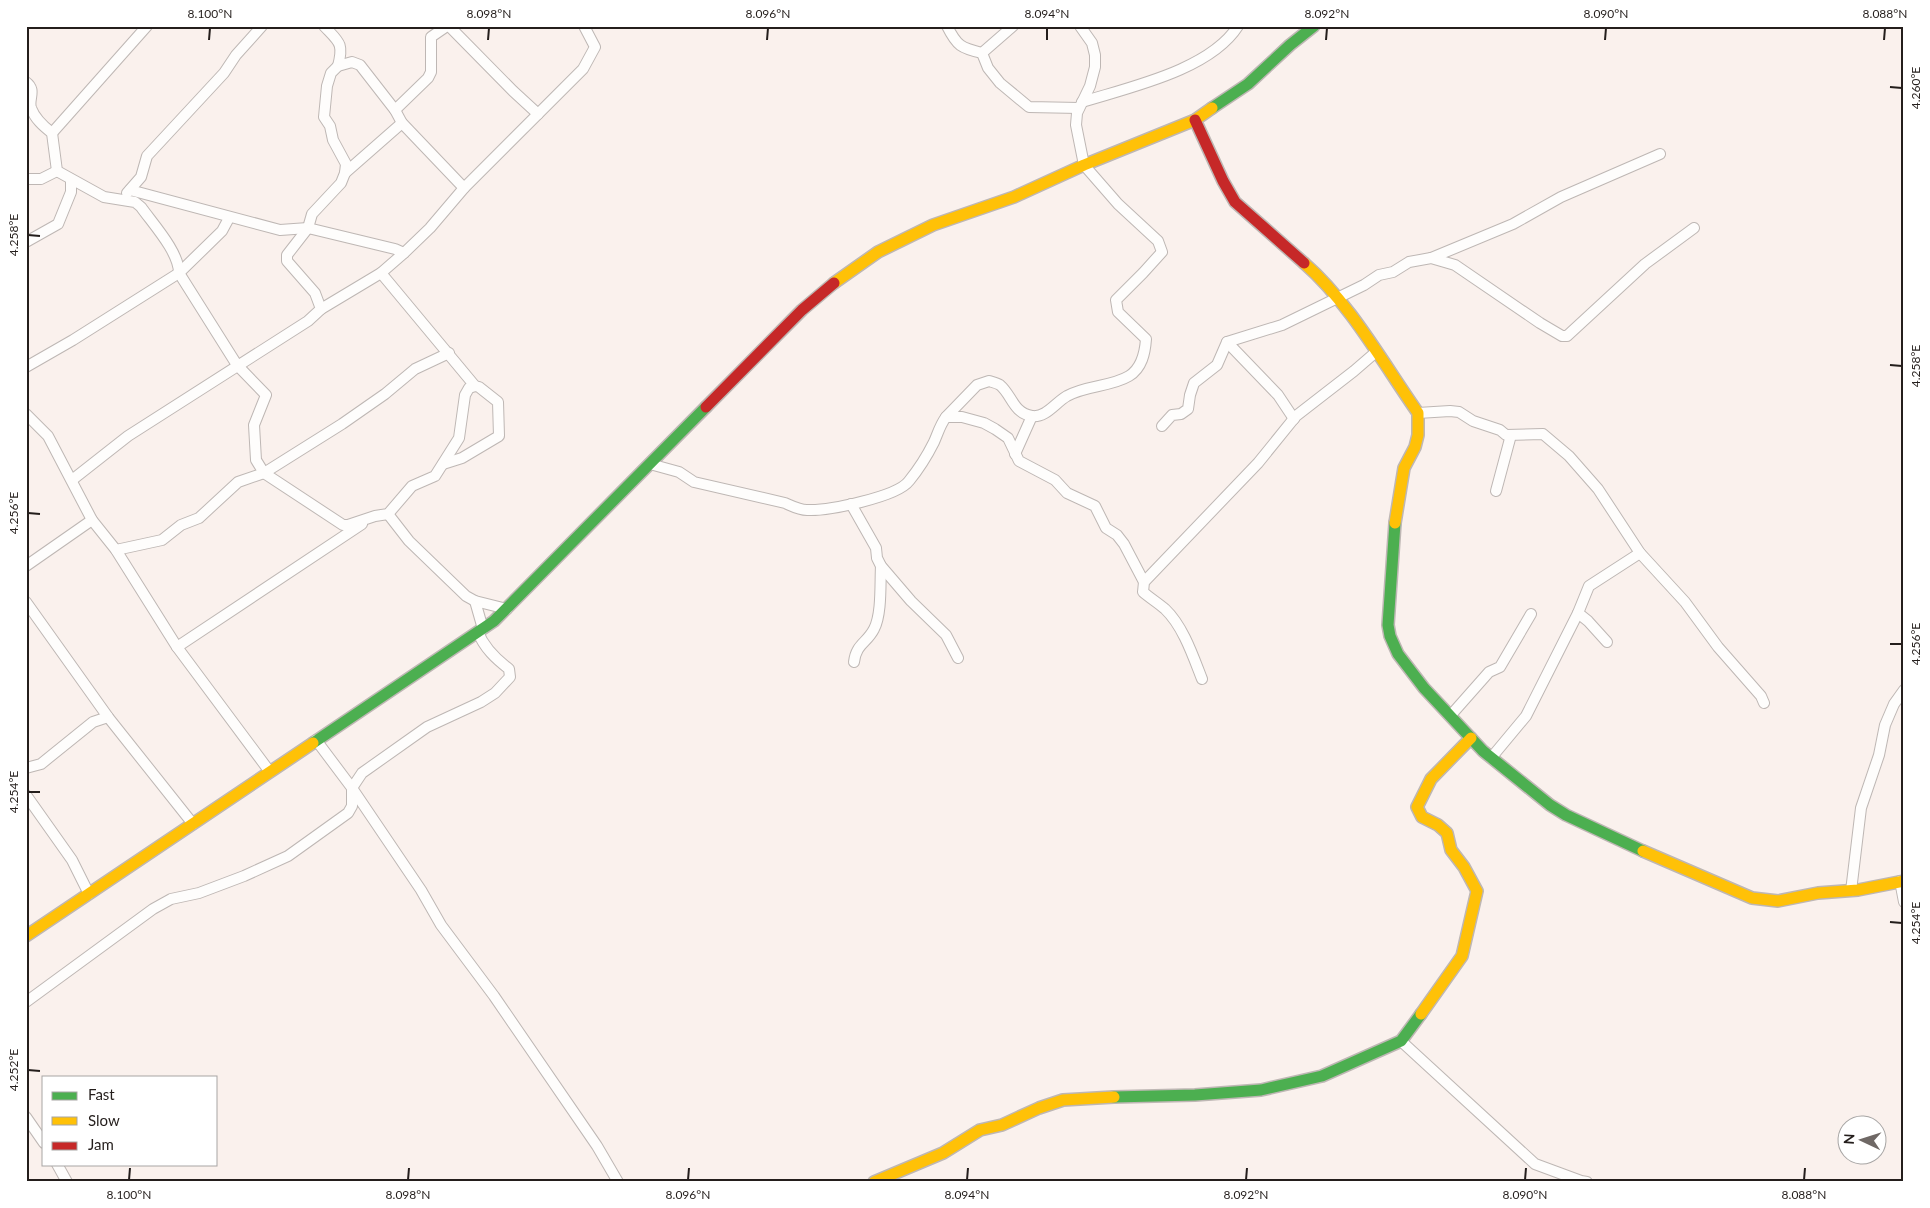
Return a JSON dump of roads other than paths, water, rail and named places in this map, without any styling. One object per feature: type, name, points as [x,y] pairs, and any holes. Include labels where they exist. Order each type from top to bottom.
[{"type":"street","points":[[52,133],[146,26]]},
{"type":"street","points":[[120,201],[141,177],[147,156],[224,73],[236,55],[262,26]]},
{"type":"street","points":[[324,26],[360,65],[395,110],[402,123],[464,188]]},
{"type":"street","points":[[395,110],[428,78],[431,72],[431,37],[448,26],[538,114]]},
{"type":"street","points":[[72,480],[128,436],[308,321],[322,309],[380,273],[404,253],[430,228],[464,188],[584,68],[594,47],[584,26]]},
{"type":"street","points":[[948,26],[962,48],[982,53]]},
{"type":"street","points":[[982,53],[1013,26]]},
{"type":"street","points":[[650,464],[679,472],[694,482],[785,504],[798,509],[814,510],[851,504],[889,494],[908,482],[934,442],[940,425],[977,385],[989,380],[1000,385],[1018,410],[1032,416],[1049,411],[1068,395],[1129,376],[1137,369],[1144,355],[1146,339],[1118,312],[1116,300],[1144,273],[1162,252],[1162,249],[1158,241],[1118,204],[1084,165],[1076,125],[1077,113],[1090,86],[1095,67],[1095,55],[1092,43],[1080,26]]},
{"type":"street","points":[[982,53],[988,68],[1000,83],[1029,106],[1081,105],[1175,72],[1207,55],[1228,40],[1238,26]]},
{"type":"street","points":[[26,936],[480,631],[507,609],[802,310],[878,252],[933,225],[1014,197],[1084,165],[1195,120],[1248,84],[1290,45],[1314,26]]},
{"type":"street","points":[[338,66],[342,51],[341,44]]},
{"type":"street","points":[[346,173],[346,164],[333,140],[330,126],[324,117],[331,73],[338,66],[352,62],[360,65]]},
{"type":"street","points":[[26,82],[30,85],[32,92],[30,107],[40,124],[52,133],[57,171],[104,197],[135,202]]},
{"type":"street","points":[[1195,120],[1222,181],[1235,202],[1322,278],[1418,413],[1418,435],[1415,447],[1404,468],[1393,532],[1388,625],[1390,636],[1398,654],[1424,688],[1491,758],[1550,805],[1572,818],[1689,872],[1752,898],[1778,901],[1818,893],[1851,891],[1902,881],[1904,902]]},
{"type":"street","points":[[322,309],[315,293],[287,261],[287,255],[308,228],[312,214],[341,183],[346,173],[402,123]]},
{"type":"street","points":[[1162,426],[1172,415],[1181,414],[1188,409],[1194,383],[1217,365],[1227,342],[1282,324],[1338,298],[1379,275],[1393,272],[1409,262],[1431,258],[1513,224],[1561,197],[1660,154]]},
{"type":"street","points":[[26,179],[41,179],[57,171]]},
{"type":"street","points":[[26,242],[58,224],[71,192],[71,180]]},
{"type":"street","points":[[71,192],[89,189]]},
{"type":"street","points":[[130,190],[135,202],[141,207],[179,263],[179,273],[237,365],[266,394],[254,425],[256,460],[264,473],[343,525],[388,514],[412,486],[432,479],[460,438],[465,396],[469,388],[475,386]]},
{"type":"street","points":[[130,190],[229,218],[280,230],[308,228],[395,249],[404,253]]},
{"type":"street","points":[[26,367],[73,340],[179,273],[222,231],[229,218]]},
{"type":"street","points":[[1431,258],[1455,265],[1540,323],[1562,336],[1567,336],[1645,264],[1694,228]]},
{"type":"street","points":[[380,273],[475,386],[498,402],[499,436],[462,458],[443,464]]},
{"type":"street","points":[[1227,342],[1278,395],[1294,418]]},
{"type":"street","points":[[1202,679],[1194,657],[1175,622],[1166,610],[1142,592],[1144,582],[1258,463],[1294,418],[1376,352]]},
{"type":"street","points":[[116,550],[162,540],[181,526],[199,518],[238,482],[264,473],[386,394],[415,369],[449,353]]},
{"type":"street","points":[[1418,413],[1459,412],[1473,421],[1500,430],[1506,435],[1543,434],[1569,456],[1598,489],[1640,553],[1685,602],[1718,647],[1761,696],[1764,702]]},
{"type":"street","points":[[26,414],[48,436],[92,520],[116,550],[177,647],[270,772]]},
{"type":"street","points":[[1015,454],[1032,416]]},
{"type":"street","points":[[946,418],[962,417],[984,423],[1008,438],[1019,461],[1055,480],[1067,493],[1095,506],[1106,528],[1116,535],[1127,548],[1144,582]]},
{"type":"street","points":[[1496,491],[1511,435]]},
{"type":"street","points":[[851,504],[876,548],[877,558],[881,566],[911,601],[946,635],[958,658]]},
{"type":"street","points":[[388,514],[409,541],[466,596],[475,601],[507,609]]},
{"type":"street","points":[[177,647],[375,516]]},
{"type":"street","points":[[26,566],[92,520]]},
{"type":"street","points":[[1491,758],[1526,716],[1578,613],[1589,586],[1640,553]]},
{"type":"street","points":[[854,662],[855,653],[874,629],[878,615],[881,566]]},
{"type":"street","points":[[26,1002],[153,909],[172,899],[199,893],[244,876],[288,856],[348,813],[352,806],[352,788],[362,773],[427,727],[481,702],[494,693],[510,677],[509,669],[495,658],[481,640],[475,601]]},
{"type":"street","points":[[26,602],[108,717],[193,824]]},
{"type":"street","points":[[1578,613],[1607,642]]},
{"type":"street","points":[[1450,715],[1489,672],[1500,667],[1531,614]]},
{"type":"street","points":[[1851,891],[1861,808],[1879,755],[1885,725],[1894,704],[1904,690]]},
{"type":"street","points":[[26,768],[41,764],[93,722],[108,717]]},
{"type":"street","points":[[874,1182],[942,1153],[980,1130],[1002,1125],[1063,1100],[1261,1090],[1322,1076],[1401,1041],[1462,956],[1477,891],[1464,867],[1451,850],[1447,833],[1438,825],[1422,817],[1417,807],[1431,779],[1471,738]]},
{"type":"street","points":[[316,740],[352,788],[421,890],[441,925],[494,996],[597,1146],[618,1182]]},
{"type":"street","points":[[26,795],[72,860],[89,894]]},
{"type":"street","points":[[1401,1041],[1535,1164],[1587,1182]]},
{"type":"street","points":[[26,1117],[42,1140]]},
{"type":"street","points":[[58,1166],[67,1182]]}]
